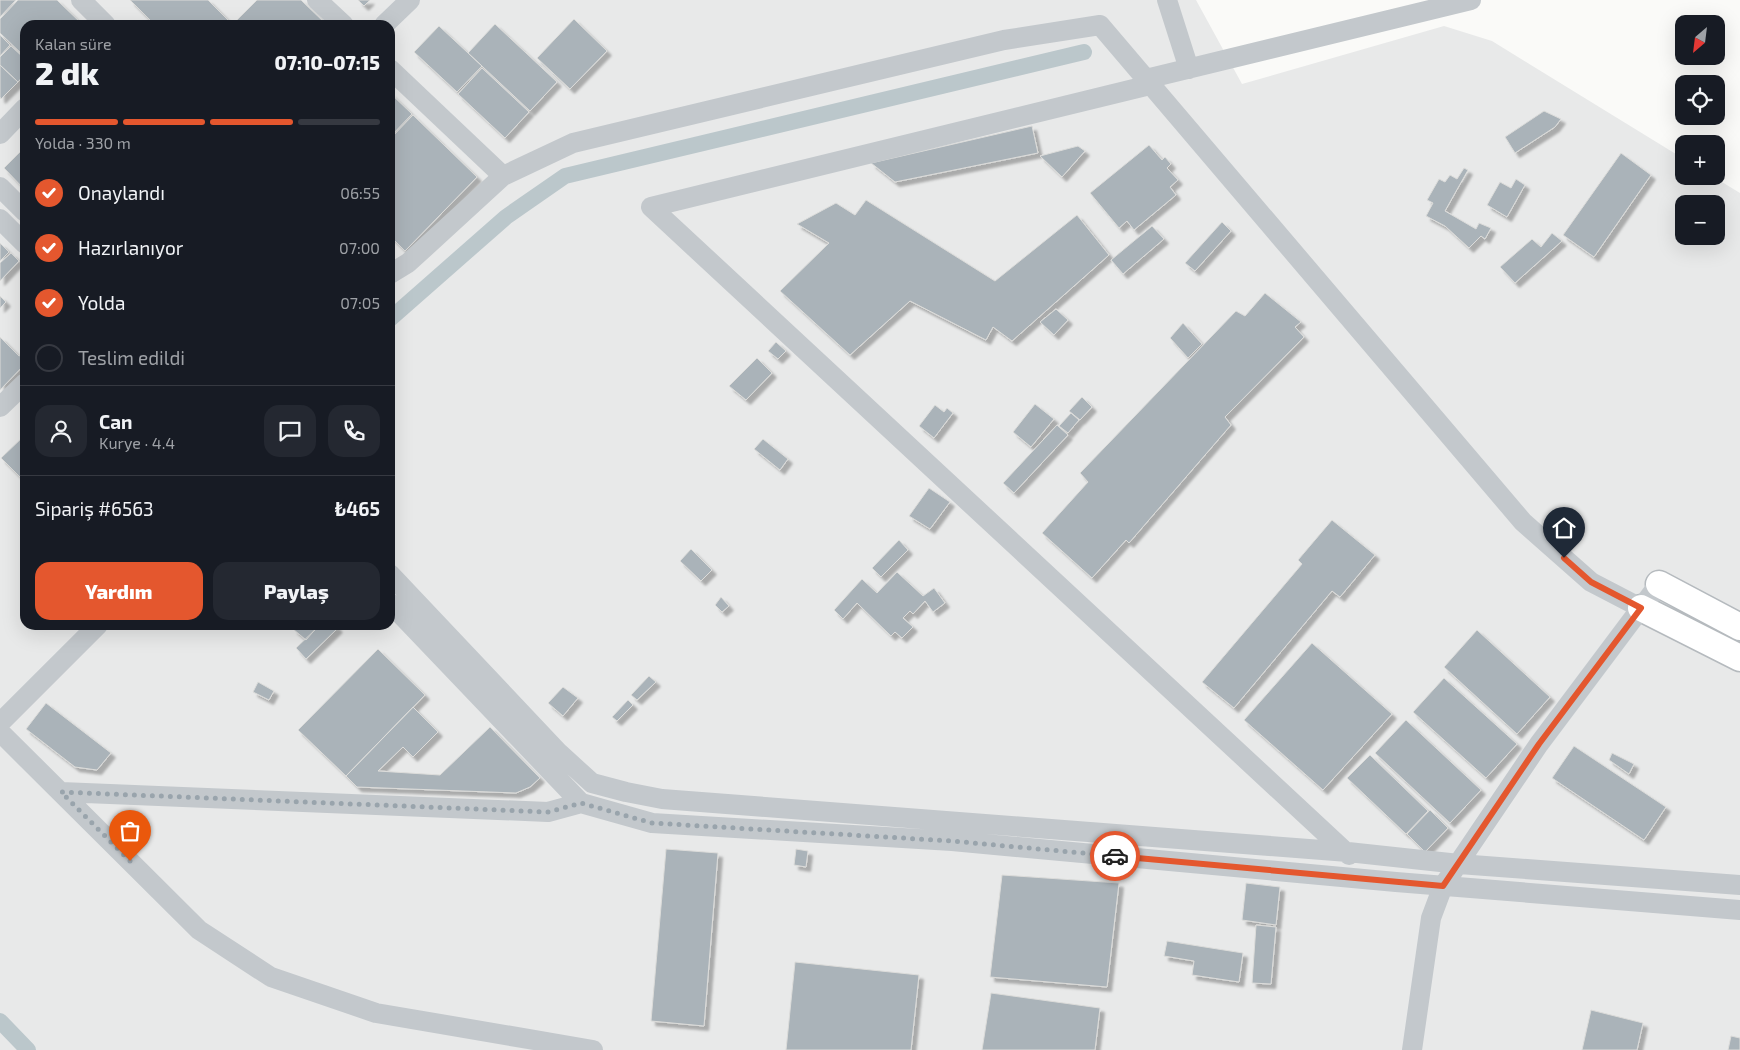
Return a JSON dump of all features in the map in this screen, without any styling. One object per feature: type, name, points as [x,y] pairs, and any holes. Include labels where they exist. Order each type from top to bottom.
[{"type":"main road","points":[[1659,584],[1740,626]]},
{"type":"main road","points":[[1641,608],[1740,658]]},
{"type":"street","points":[[81,0],[101,20]]},
{"type":"street","points":[[317,0],[339,20]]},
{"type":"street","points":[[389,20],[410,0]]},
{"type":"street","points":[[1168,0],[1189,68]]},
{"type":"street","points":[[1362,879],[1348,852],[651,207],[1148,82],[1189,68],[1471,0]]},
{"type":"street","points":[[395,271],[408,263],[503,176],[573,143],[1004,40],[1100,25],[1523,522],[1591,582],[1641,608]]},
{"type":"street","points":[[395,74],[503,176]]},
{"type":"street","points":[[0,134],[20,113]]},
{"type":"street","points":[[0,187],[20,207]]},
{"type":"street","points":[[0,219],[20,239]]},
{"type":"street","points":[[0,407],[20,388]]},
{"type":"street","points":[[395,579],[559,753],[592,783],[626,792],[662,799],[1348,852],[1459,864],[1740,886]]},
{"type":"street","points":[[1412,1050],[1431,918],[1443,886],[1539,744],[1659,584]]},
{"type":"street","points":[[395,608],[581,803],[652,823],[952,841],[1362,879],[1740,910]]},
{"type":"street","points":[[0,723],[93,630]]},
{"type":"street","points":[[0,732],[199,930],[271,977],[376,1013],[593,1050]]},
{"type":"street","points":[[61,792],[548,812],[581,803]]},
{"type":"shaded area","points":[[0,0],[1196,0],[1242,84],[1444,26],[1492,41],[1675,153],[1675,185],[1725,184],[1740,193],[1740,1050],[0,1050]]},
{"type":"building","points":[[0,0],[16,0],[0,17]]},
{"type":"building","points":[[18,0],[57,0],[78,20],[20,20],[20,52],[0,33],[0,19]]},
{"type":"building","points":[[130,0],[208,0],[228,20],[150,20]]},
{"type":"building","points":[[257,0],[301,0],[322,20],[237,20]]},
{"type":"building","points":[[358,0],[370,0],[364,6]]},
{"type":"building","points":[[574,19],[607,51],[570,89],[537,58]]},
{"type":"building","points":[[495,24],[557,82],[530,111],[468,53]]},
{"type":"building","points":[[439,26],[482,66],[457,92],[414,52]]},
{"type":"building","points":[[0,35],[10,45],[0,56]]},
{"type":"building","points":[[11,46],[20,54],[20,80],[18,82],[0,65],[0,57]]},
{"type":"building","points":[[0,65],[18,82],[1,99],[0,97]]},
{"type":"building","points":[[482,68],[529,112],[505,138],[458,94]]},
{"type":"building","points":[[395,98],[412,114],[395,132]]},
{"type":"building","points":[[1544,111],[1561,119],[1555,127],[1515,153],[1505,137]]},
{"type":"building","points":[[413,115],[477,177],[405,251],[395,241],[395,134]]},
{"type":"building","points":[[1032,126],[1038,153],[895,182],[871,163]]},
{"type":"building","points":[[1149,145],[1162,160],[1165,157],[1171,164],[1167,168],[1178,180],[1170,187],[1176,195],[1134,230],[1127,221],[1119,228],[1090,193]]},
{"type":"building","points":[[1078,146],[1085,151],[1062,177],[1040,156]]},
{"type":"building","points":[[20,152],[20,185],[4,168]]},
{"type":"building","points":[[1621,153],[1651,175],[1594,257],[1563,235]]},
{"type":"building","points":[[1464,168],[1468,170],[1445,211],[1476,229],[1479,223],[1491,228],[1485,239],[1481,236],[1469,248],[1445,226],[1426,216],[1433,203],[1427,200],[1439,179],[1445,182],[1450,175],[1457,179]]},
{"type":"building","points":[[1516,179],[1525,185],[1507,217],[1487,205],[1500,182],[1511,188]]},
{"type":"building","points":[[866,200],[995,281],[1077,215],[1109,255],[1012,341],[993,327],[986,340],[910,301],[850,355],[780,291],[829,243],[797,224],[836,203],[855,215]]},
{"type":"building","points":[[1222,222],[1231,231],[1195,271],[1185,263]]},
{"type":"building","points":[[1152,226],[1164,239],[1123,274],[1111,260]]},
{"type":"building","points":[[1552,233],[1562,241],[1515,283],[1500,267],[1532,239],[1541,247]]},
{"type":"building","points":[[0,243],[9,252],[0,261]]},
{"type":"building","points":[[11,253],[19,261],[0,281],[0,263]]},
{"type":"building","points":[[1265,293],[1301,322],[1295,327],[1304,337],[1225,417],[1231,425],[1129,543],[1126,540],[1092,578],[1042,533],[1088,482],[1080,473],[1236,311],[1245,316]]},
{"type":"building","points":[[0,296],[6,302],[0,308]]},
{"type":"building","points":[[1056,309],[1068,320],[1054,335],[1040,322]]},
{"type":"building","points":[[1183,323],[1202,344],[1188,358],[1170,338]]},
{"type":"building","points":[[0,337],[20,356],[20,369],[0,390]]},
{"type":"building","points":[[776,342],[786,351],[778,359],[768,351]]},
{"type":"building","points":[[757,358],[772,373],[746,400],[729,386]]},
{"type":"building","points":[[1082,397],[1092,407],[1080,420],[1069,411]]},
{"type":"building","points":[[1035,404],[1054,419],[1031,447],[1013,432]]},
{"type":"building","points":[[935,405],[944,412],[947,408],[953,413],[934,438],[919,426]]},
{"type":"building","points":[[1071,413],[1079,420],[1068,433],[1059,426]]},
{"type":"building","points":[[1057,425],[1068,435],[1014,493],[1003,483]]},
{"type":"building","points":[[763,439],[788,459],[780,470],[754,449]]},
{"type":"building","points":[[20,440],[20,477],[1,458]]},
{"type":"building","points":[[929,488],[950,502],[930,529],[909,516]]},
{"type":"building","points":[[1332,520],[1375,555],[1340,597],[1332,591],[1234,708],[1202,682],[1302,564],[1298,560]]},
{"type":"building","points":[[899,540],[908,550],[881,577],[872,568]]},
{"type":"building","points":[[691,549],[712,570],[701,581],[680,561]]},
{"type":"building","points":[[897,572],[923,596],[934,588],[945,603],[933,612],[925,601],[913,614],[910,611],[903,618],[913,627],[902,638],[895,632],[891,636],[857,603],[843,619],[834,610],[862,579],[877,593]]},
{"type":"building","points":[[721,597],[729,606],[722,612],[715,605]]},
{"type":"building","points":[[294,630],[315,630],[306,640]]},
{"type":"building","points":[[315,630],[336,630],[306,659],[296,648]]},
{"type":"building","points":[[1477,630],[1550,697],[1517,734],[1444,667]]},
{"type":"building","points":[[1312,643],[1392,714],[1323,790],[1244,720]]},
{"type":"building","points":[[378,649],[425,695],[346,776],[298,730]]},
{"type":"building","points":[[649,676],[656,682],[637,700],[631,695]]},
{"type":"building","points":[[1444,678],[1517,744],[1486,778],[1413,712]]},
{"type":"building","points":[[258,682],[274,691],[269,700],[253,692]]},
{"type":"building","points":[[563,687],[578,698],[563,716],[548,703]]},
{"type":"building","points":[[628,700],[633,705],[617,721],[612,717]]},
{"type":"building","points":[[46,703],[111,753],[97,770],[75,767],[26,729]]},
{"type":"building","points":[[413,707],[438,732],[413,757],[403,747],[378,771],[440,775],[490,727],[540,778],[530,787],[516,793],[357,787],[346,776]]},
{"type":"building","points":[[1406,720],[1481,790],[1450,823],[1375,753]]},
{"type":"building","points":[[1574,746],[1666,807],[1644,840],[1552,778]]},
{"type":"building","points":[[1612,753],[1634,764],[1629,774],[1609,760]]},
{"type":"building","points":[[1370,755],[1428,811],[1406,834],[1347,778]]},
{"type":"building","points":[[1430,810],[1448,828],[1425,852],[1407,834]]},
{"type":"building","points":[[666,849],[718,853],[704,1026],[651,1021]]},
{"type":"building","points":[[796,849],[808,851],[806,867],[794,865]]},
{"type":"building","points":[[1002,875],[1119,883],[1107,987],[990,977]]},
{"type":"building","points":[[1246,883],[1280,887],[1276,925],[1242,920]]},
{"type":"building","points":[[1256,925],[1276,927],[1271,984],[1252,983]]},
{"type":"building","points":[[1167,941],[1243,953],[1239,982],[1192,975],[1194,961],[1164,956]]},
{"type":"building","points":[[795,962],[919,975],[911,1050],[786,1050]]},
{"type":"building","points":[[991,993],[1100,1008],[1095,1050],[982,1050]]},
{"type":"building","points":[[1591,1010],[1643,1023],[1637,1050],[1582,1050]]},
{"type":"building","points":[[1731,1036],[1740,1038],[1740,1050],[1728,1050]]},
{"type":"waterway","points":[[395,315],[506,217],[565,176],[1084,52]]},
{"type":"waterway","points":[[0,1021],[28,1050]]},
{"type":"way so far","points":[[130,861],[61,792],[548,812],[581,803],[652,823],[952,841],[1115,856]]},
{"type":"route","points":[[1115,856],[1443,886],[1539,744],[1641,608],[1591,582],[1564,558]]}]
